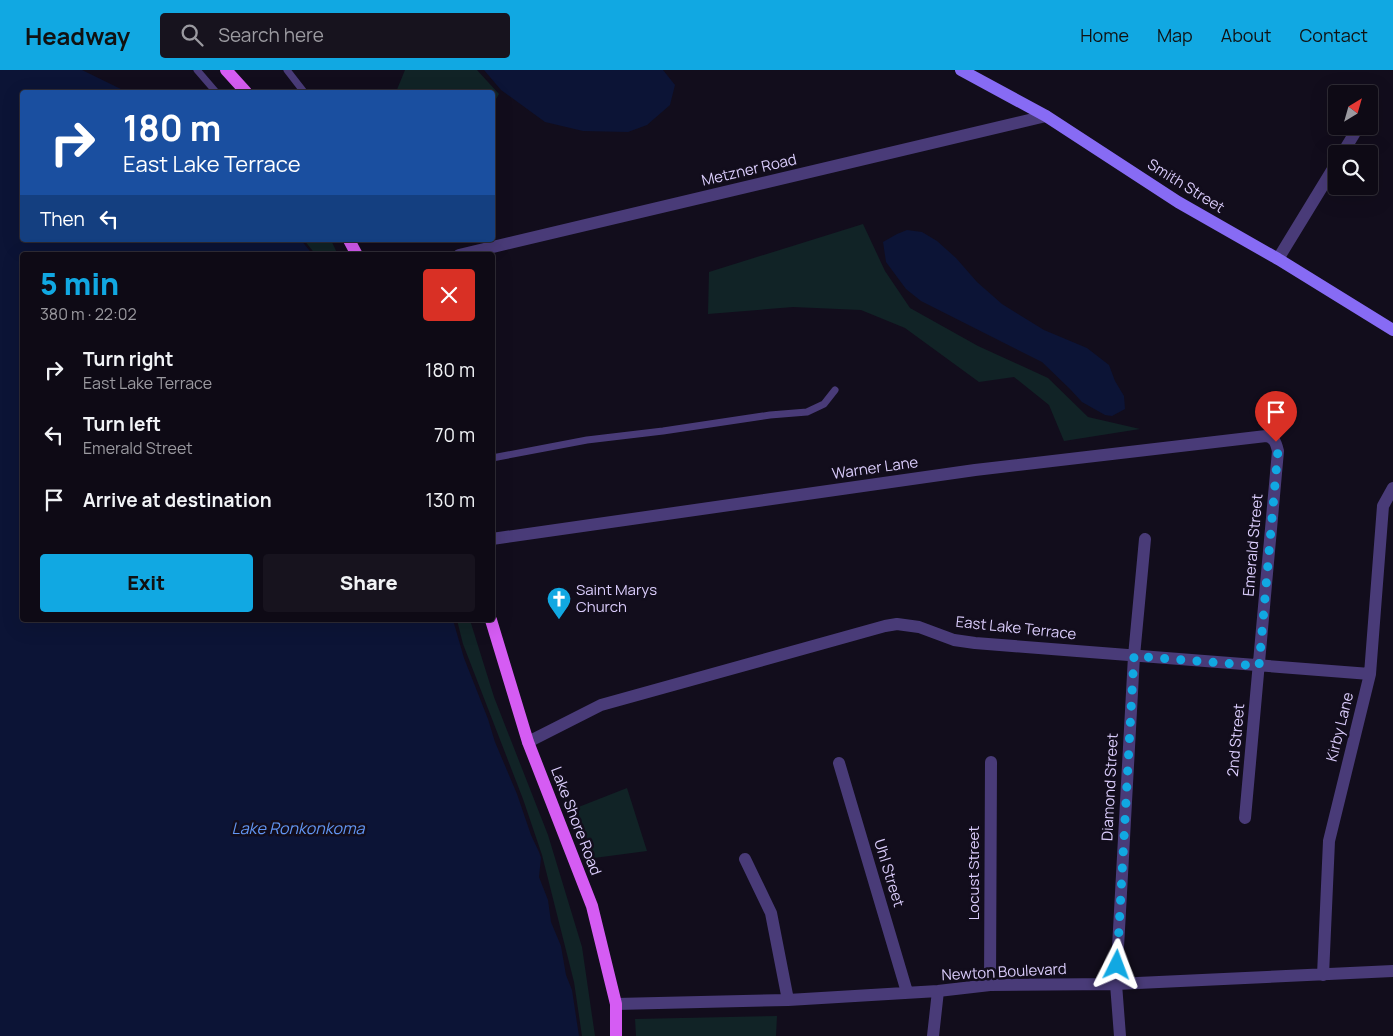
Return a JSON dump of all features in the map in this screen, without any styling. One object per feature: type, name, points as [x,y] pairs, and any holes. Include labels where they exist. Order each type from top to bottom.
[{"type":"main road","points":[[226,70],[244,90]]},
{"type":"main road","name":"Lake Shore Road","points":[[492,622],[528,742],[592,906],[616,1004],[616,1036]]},
{"type":"street","name":"Smith Street","points":[[961,70],[1046,116],[1178,202],[1393,330]]},
{"type":"street","name":"Metzner Road","points":[[472,252],[1046,116]]},
{"type":"street","points":[[1278,260],[1328,177]]},
{"type":"street","name":"Warner Lane","points":[[495,539],[975,470],[1263,437]]},
{"type":"street","name":"Emerald Street","points":[[1259,666],[1278,450],[1274,439],[1263,437]]},
{"type":"street","name":"Kirby Lane","points":[[1323,975],[1329,841],[1370,674],[1383,506],[1393,488]]},
{"type":"street","name":"Diamond Street","points":[[1120,1036],[1116,984],[1134,656],[1145,539]]},
{"type":"street","name":"East Lake Terrace","points":[[528,742],[601,706],[837,638],[897,624],[919,627],[954,640],[975,643],[1370,674]]},
{"type":"street","name":"2nd Street","points":[[1245,818],[1259,666]]},
{"type":"street","name":"Locust Street","points":[[990,985],[991,762]]},
{"type":"street","name":"Uhl Street","points":[[839,763],[907,992]]},
{"type":"street","points":[[745,859],[771,913],[788,1000]]},
{"type":"street","name":"Newton Boulevard","points":[[616,1004],[788,1000],[938,991],[990,985],[1116,984],[1393,971]]},
{"type":"street","points":[[932,1036],[938,991]]},
{"type":"lane","points":[[197,70],[214,90]]},
{"type":"lane","points":[[287,70],[302,90]]},
{"type":"lane","points":[[495,457],[587,440],[663,431],[770,414],[807,412],[824,404],[835,390]]},
{"type":"shaded area","points":[[405,70],[477,70],[499,94],[495,101],[495,90],[397,90]]},
{"type":"shaded area","points":[[863,224],[885,271],[910,308],[978,346],[1048,378],[1088,417],[1140,429],[1064,441],[1049,405],[1014,377],[979,382],[905,328],[861,310],[793,307],[708,314],[709,272]]},
{"type":"shaded area","points":[[306,242],[332,242],[337,252],[314,252]]},
{"type":"shaded area","points":[[458,622],[471,622],[494,697],[548,835],[582,947],[595,1036],[582,1036],[574,982],[542,855],[523,799],[463,644]]},
{"type":"shaded area","points":[[627,788],[647,851],[594,858],[576,808]]},
{"type":"shaded area","points":[[777,1016],[776,1036],[636,1036],[635,1019]]},
{"type":"water","name":"Lake Ronkonkoma","points":[[0,70],[82,70],[123,90],[20,90],[20,242],[303,242],[311,252],[20,252],[20,622],[454,622],[464,658],[495,742],[541,858],[539,877],[548,900],[551,922],[561,946],[566,975],[572,990],[579,1036],[0,1036]]},
{"type":"water","points":[[484,70],[663,70],[675,85],[670,105],[647,125],[628,132],[583,131],[545,122],[501,90]]},
{"type":"water","points":[[907,230],[922,232],[937,241],[956,258],[977,282],[1002,304],[1044,330],[1087,348],[1109,365],[1115,381],[1124,396],[1125,409],[1112,416],[1105,415],[1082,402],[1042,362],[921,301],[906,289],[886,262],[883,242]]},
{"type":"place","name":"Saint Marys Church","points":[[559,620]]},
{"type":"route","points":[[1117,965],[1134,656],[1259,666],[1278,450],[1276,442]]}]
